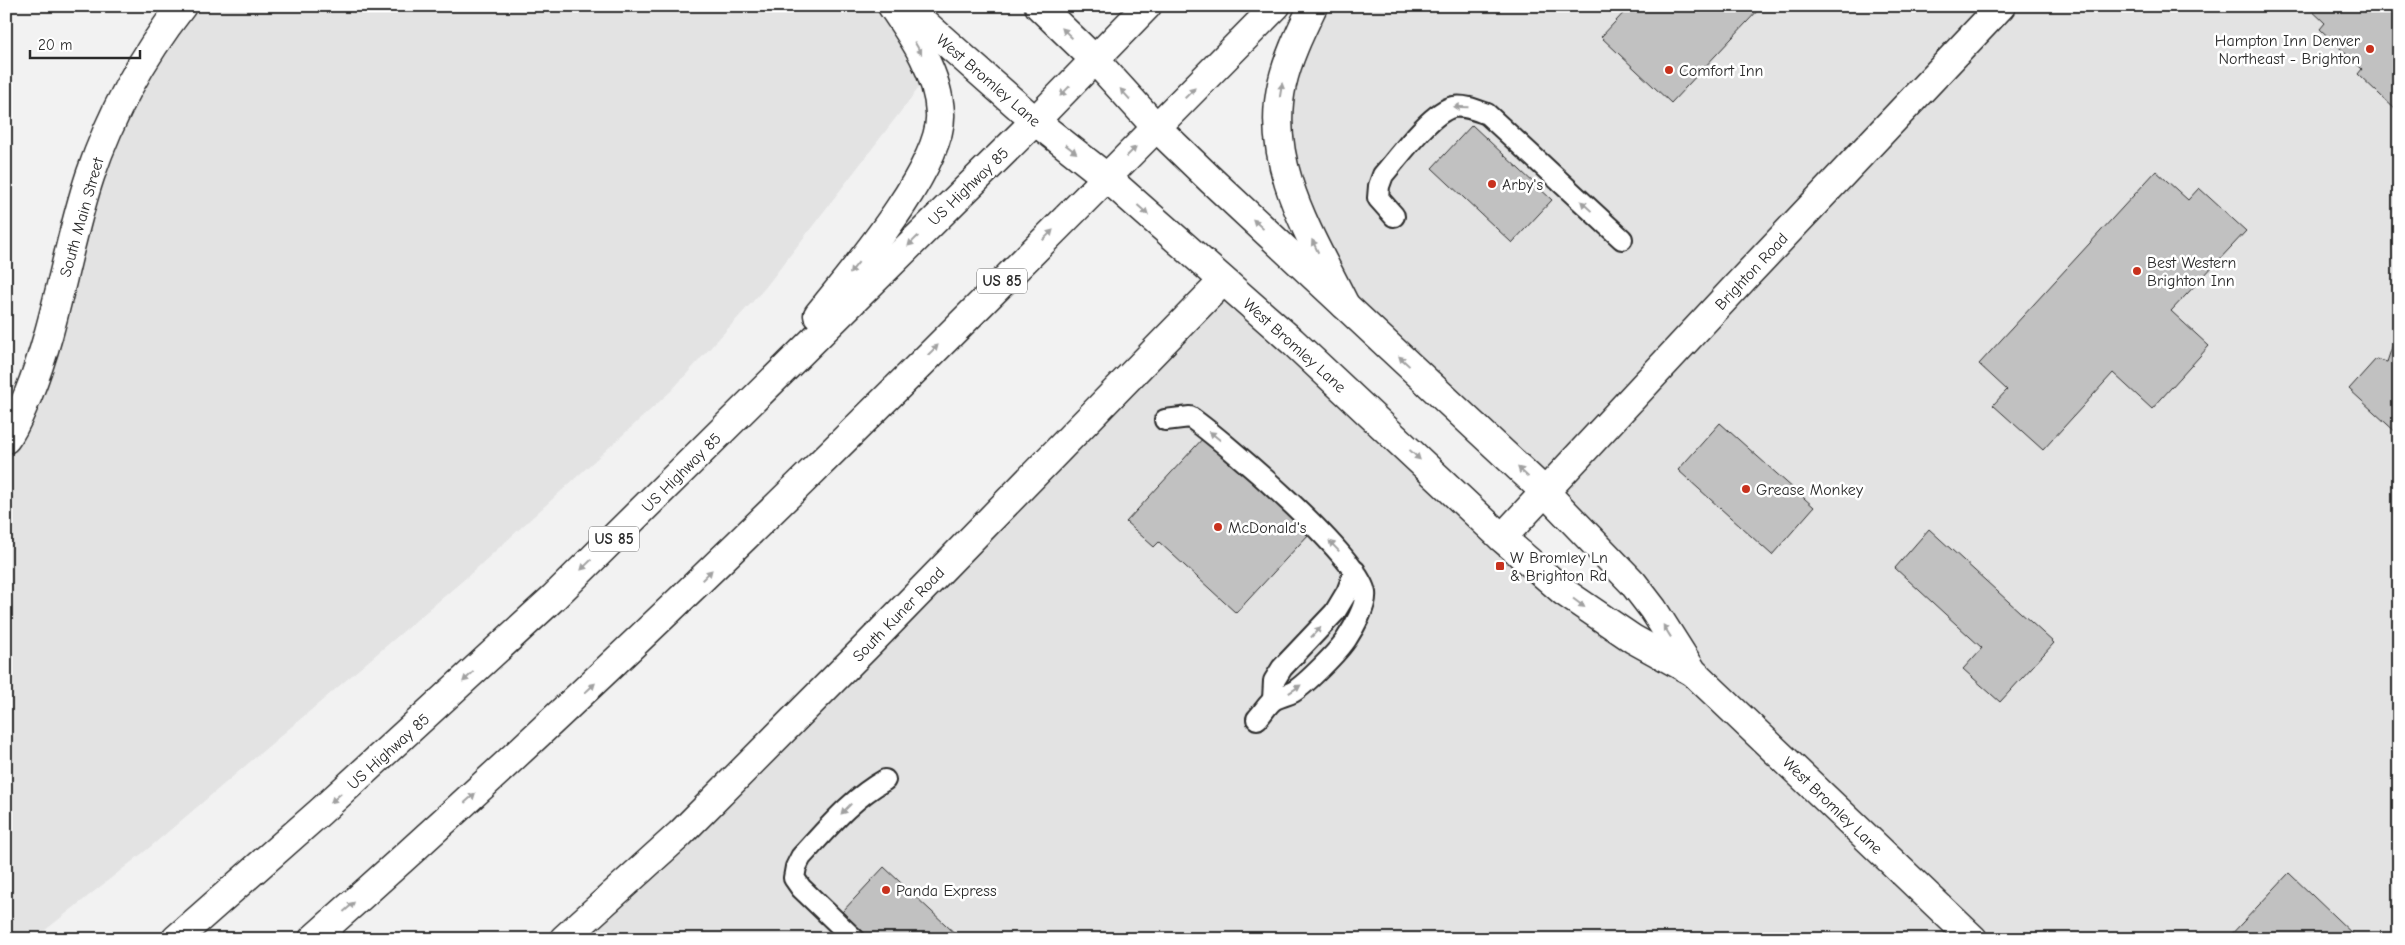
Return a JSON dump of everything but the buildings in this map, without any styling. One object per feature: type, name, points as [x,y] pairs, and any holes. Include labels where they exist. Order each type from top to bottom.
[{"type":"main road","name":"South Main Street","points":[[6,439],[13,429],[36,376],[90,176],[108,131],[133,77],[159,35],[182,6]]},
{"type":"main road","points":[[730,423],[882,233],[907,197],[932,150],[941,115],[935,85],[924,58],[892,6]]},
{"type":"main road","name":"West Bromley Lane","points":[[906,6],[1035,121],[1106,177],[1311,359],[1502,538],[1564,592],[1600,618],[1692,672],[1973,939]]},
{"type":"main road","name":"West Bromley Lane","points":[[1039,6],[1095,60],[1156,127],[1545,492],[1633,583],[1653,609],[1692,672]]},
{"type":"main road","name":"US Highway 85","points":[[176,939],[320,812],[484,662],[730,423],[1035,121],[1147,6]]},
{"type":"main road","name":"US 85","points":[[313,939],[491,780],[645,635],[1276,6]]},
{"type":"main road","points":[[1312,6],[1285,74],[1278,110],[1278,134],[1282,162],[1294,200],[1345,305]]},
{"type":"main road","name":"Brighton Road","points":[[1502,538],[1745,276],[2001,6]]},
{"type":"main road","name":"South Kuner Road","points":[[564,939],[680,834],[875,638],[1223,282]]},
{"type":"lane","points":[[1394,216],[1378,198],[1379,186],[1383,175],[1439,114],[1452,107],[1468,107],[1487,114],[1622,239]]},
{"type":"lane","points":[[1165,420],[1190,417],[1235,452],[1337,548],[1362,582],[1366,595],[1357,620],[1345,641],[1303,684],[1292,692],[1273,700],[1257,719]]},
{"type":"lane","points":[[1273,700],[1274,681],[1282,668],[1335,612],[1347,592],[1355,570]]},
{"type":"lane","points":[[854,939],[801,888],[794,878],[796,867],[802,857],[849,805],[866,790],[885,780]]},
{"type":"shaded area","points":[[183,6],[891,6],[931,72],[765,288],[671,391],[467,577],[149,848],[34,939],[6,939],[6,419],[90,176]]},
{"type":"shaded area","points":[[1313,6],[2399,6],[2399,939],[564,939],[1223,281],[1502,538],[1691,671],[1653,609],[1345,305],[1280,154]]},
{"type":"place","name":"Hampton Inn Denver Northeast - Brighton","points":[[2370,49]]},
{"type":"place","name":"Comfort Inn","points":[[1669,70]]},
{"type":"place","name":"Arby's","points":[[1492,184]]},
{"type":"place","name":"Best Western Brighton Inn","points":[[2137,271]]},
{"type":"place","name":"Grease Monkey","points":[[1746,489]]},
{"type":"place","name":"McDonald's","points":[[1218,527]]},
{"type":"place","name":"W Bromley Ln & Brighton Rd","points":[[1500,566]]},
{"type":"place","name":"Panda Express","points":[[886,890]]}]
